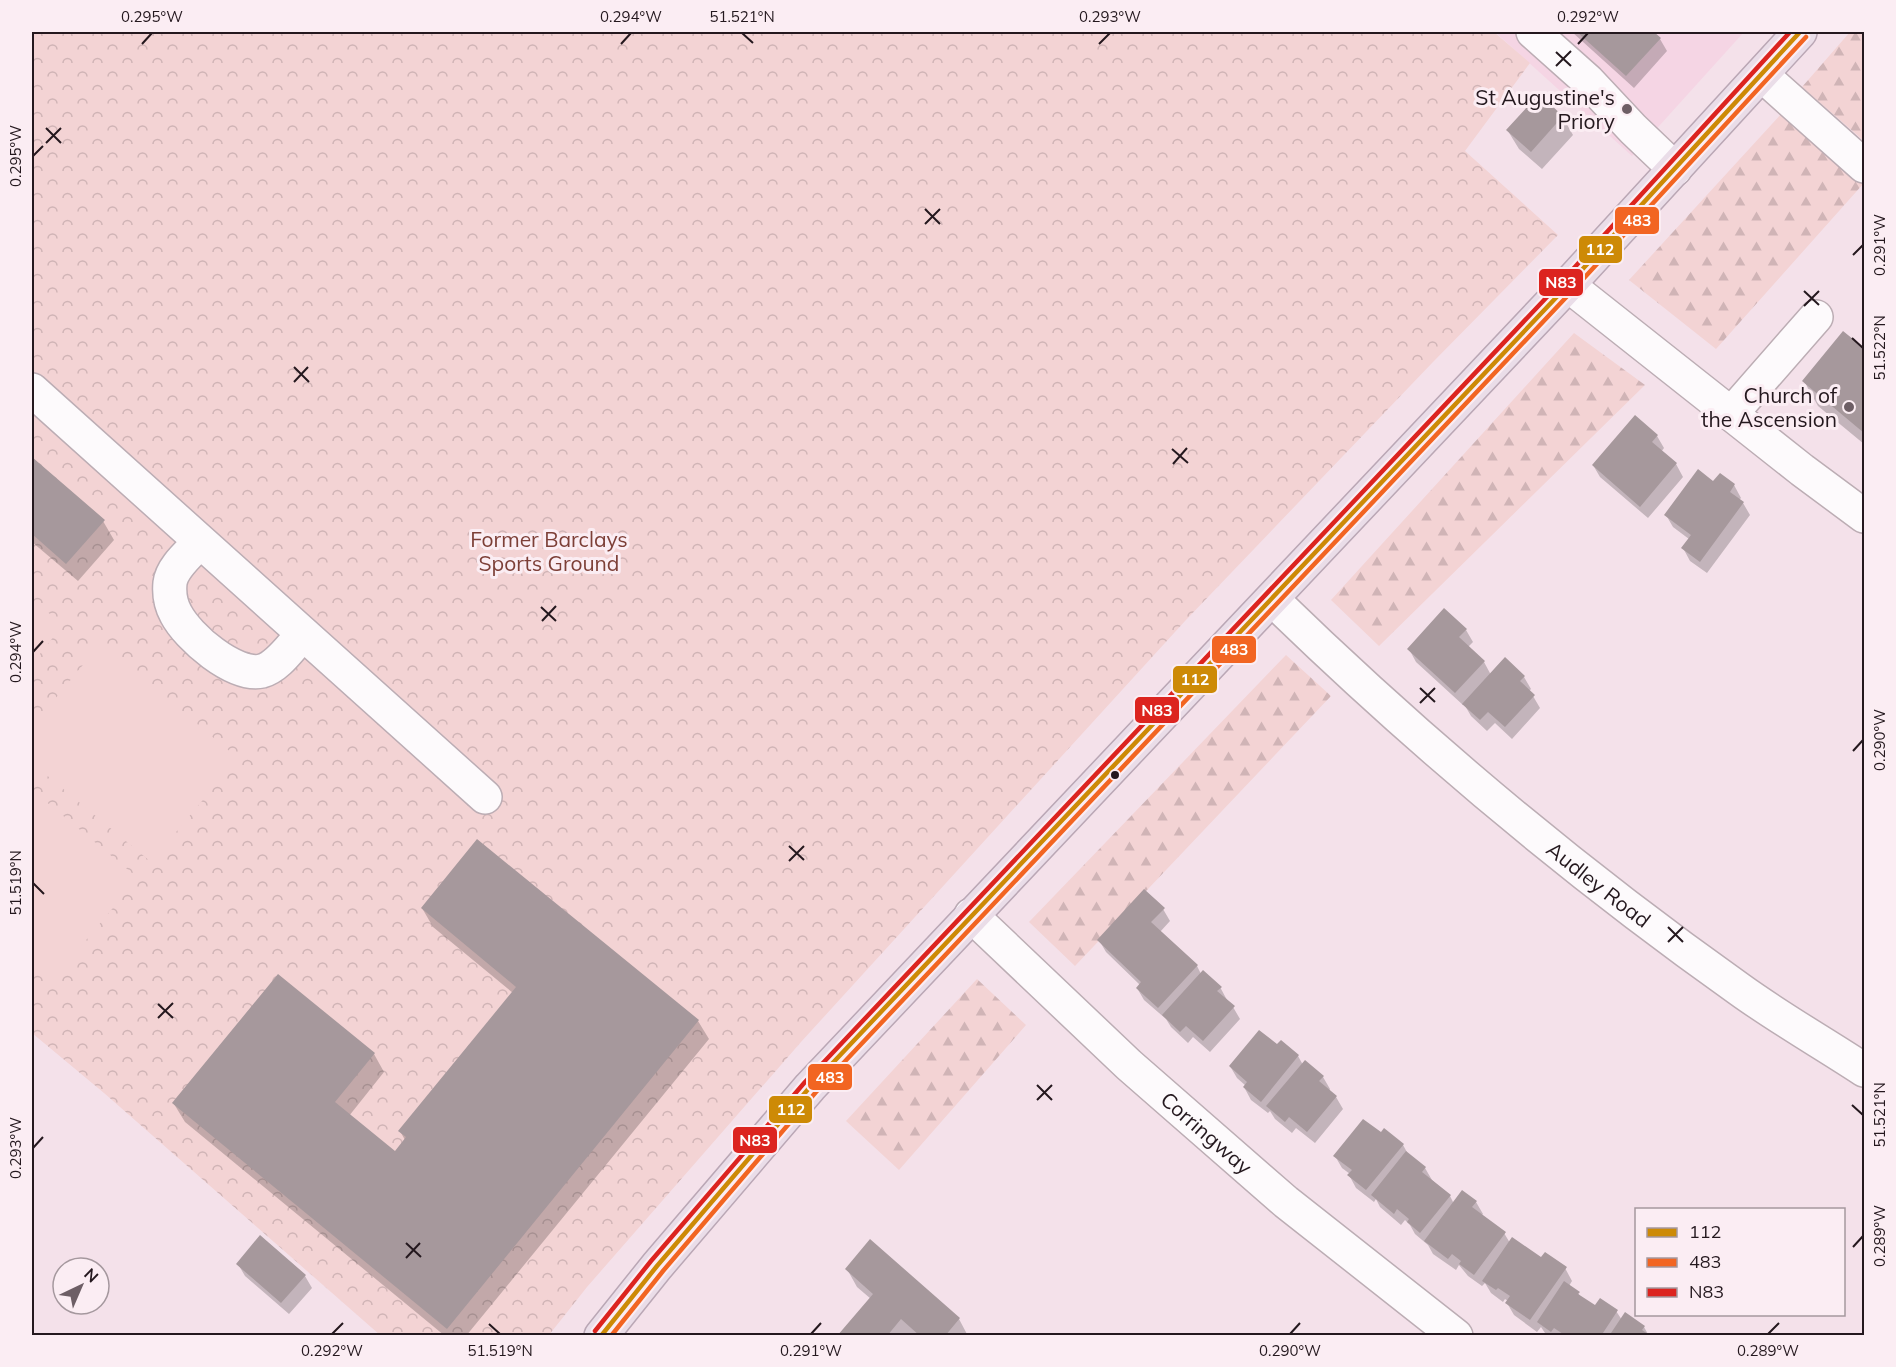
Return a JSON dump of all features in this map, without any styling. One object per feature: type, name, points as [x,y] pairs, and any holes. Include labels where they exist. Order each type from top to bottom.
[{"type":"highway","points":[[601,1335],[810,1087],[1568,285],[1800,32]]},
{"type":"street","points":[[1533,32],[1588,81],[1675,169]]},
{"type":"street","points":[[1762,75],[1864,166]]},
{"type":"street","points":[[1568,285],[1802,470],[1864,516]]},
{"type":"street","points":[[1731,414],[1816,317]]},
{"type":"street","points":[[32,390],[485,797]]},
{"type":"street","points":[[200,542],[176,568],[170,580],[169,594],[176,614],[190,633],[208,650],[227,663],[246,670],[261,671],[276,663],[303,634]]},
{"type":"street","name":"Audley Road","points":[[1272,599],[1342,665],[1453,763],[1593,880],[1740,990],[1864,1070]]},
{"type":"street","name":"Corringway","points":[[971,915],[1129,1065],[1286,1202],[1456,1335]]},
{"type":"shaded area","name":"St Augustine's Priory","points":[[1495,32],[1744,32],[1632,156]]},
{"type":"green space","name":"Former Barclays Sports Ground","points":[[32,32],[1494,32],[1530,63],[1465,151],[1558,235],[1185,621],[801,1042],[587,1287],[549,1335],[380,1335],[104,1093],[32,1033]]},
{"type":"green space","points":[[1850,32],[1864,32],[1864,141],[1802,87]]},
{"type":"green space","points":[[1783,112],[1864,183],[1716,349],[1629,280]]},
{"type":"green space","points":[[1574,333],[1645,385],[1379,646],[1331,600]]},
{"type":"green space","points":[[32,599],[63,625],[32,664]]},
{"type":"green space","points":[[100,644],[238,758],[151,862],[32,763],[32,727]]},
{"type":"green space","points":[[1286,655],[1331,696],[1075,966],[1029,922]]},
{"type":"green space","points":[[32,790],[138,878],[51,982],[32,966]]},
{"type":"green space","points":[[977,979],[1026,1025],[899,1170],[846,1121]]},
{"type":"building","points":[[1577,32],[1654,32],[1661,38],[1626,76]]},
{"type":"building","points":[[1539,94],[1563,116],[1531,152],[1506,130]]},
{"type":"building","name":"Church of the Ascension","points":[[1843,331],[1864,348],[1864,433],[1802,381]]},
{"type":"building","points":[[1635,415],[1658,435],[1652,442],[1677,463],[1640,507],[1592,465]]},
{"type":"building","points":[[32,457],[105,520],[66,564],[32,534]]},
{"type":"building","points":[[1698,469],[1713,481],[1720,473],[1735,484],[1730,492],[1744,502],[1700,562],[1681,548],[1691,535],[1664,515]]},
{"type":"building","points":[[1444,608],[1467,629],[1459,637],[1485,661],[1455,693],[1407,649]]},
{"type":"building","points":[[1505,657],[1525,676],[1520,681],[1535,695],[1505,727],[1488,712],[1480,720],[1462,704]]},
{"type":"building","points":[[477,839],[699,1020],[447,1329],[172,1103],[278,974],[375,1053],[335,1102],[395,1151],[406,1137],[398,1131],[516,987],[421,908]]},
{"type":"building","points":[[1144,889],[1165,908],[1151,922],[1198,965],[1158,1008],[1136,988],[1141,982],[1097,940]]},
{"type":"building","points":[[1203,970],[1222,987],[1217,991],[1235,1006],[1203,1041],[1186,1026],[1180,1032],[1162,1015]]},
{"type":"building","points":[[1259,1030],[1277,1044],[1281,1040],[1299,1055],[1261,1102],[1243,1087],[1247,1082],[1229,1066]]},
{"type":"building","points":[[1305,1060],[1324,1076],[1319,1081],[1337,1096],[1307,1132],[1289,1117],[1285,1122],[1266,1106]]},
{"type":"building","points":[[1363,1119],[1381,1132],[1384,1128],[1404,1144],[1366,1190],[1347,1175],[1352,1170],[1333,1156]]},
{"type":"building","points":[[1406,1151],[1426,1167],[1422,1172],[1451,1195],[1420,1233],[1397,1209],[1394,1214],[1371,1195]]},
{"type":"building","points":[[1462,1190],[1477,1201],[1472,1207],[1506,1232],[1474,1275],[1459,1264],[1461,1261],[1452,1254],[1448,1259],[1424,1241]]},
{"type":"building","points":[[260,1235],[306,1275],[281,1303],[236,1264]]},
{"type":"building","points":[[1512,1237],[1541,1257],[1545,1252],[1567,1267],[1530,1320],[1505,1303],[1510,1296],[1482,1281]]},
{"type":"building","points":[[870,1239],[960,1318],[945,1336],[920,1336],[901,1319],[887,1336],[837,1336],[873,1294],[845,1269]]},
{"type":"building","points":[[1564,1281],[1595,1305],[1600,1298],[1618,1310],[1601,1336],[1566,1336],[1554,1328],[1551,1332],[1537,1322]]},
{"type":"building","points":[[1625,1312],[1645,1326],[1642,1330],[1651,1336],[1609,1336]]},
{"type":"transit line","name":"N83","points":[[595,1331],[651,1261],[805,1082],[1563,280],[1790,32]]},
{"type":"transit line","name":"112","points":[[601,1336],[657,1266],[810,1087],[1568,285],[1800,32]]},
{"type":"transit line","name":"483","points":[[611,1336],[663,1271],[816,1092],[1573,290],[1806,37]]},
{"type":"place","name":"St Augustine's Priory","points":[[1627,109]]},
{"type":"place","name":"Church of the Ascension","points":[[1849,407]]}]
